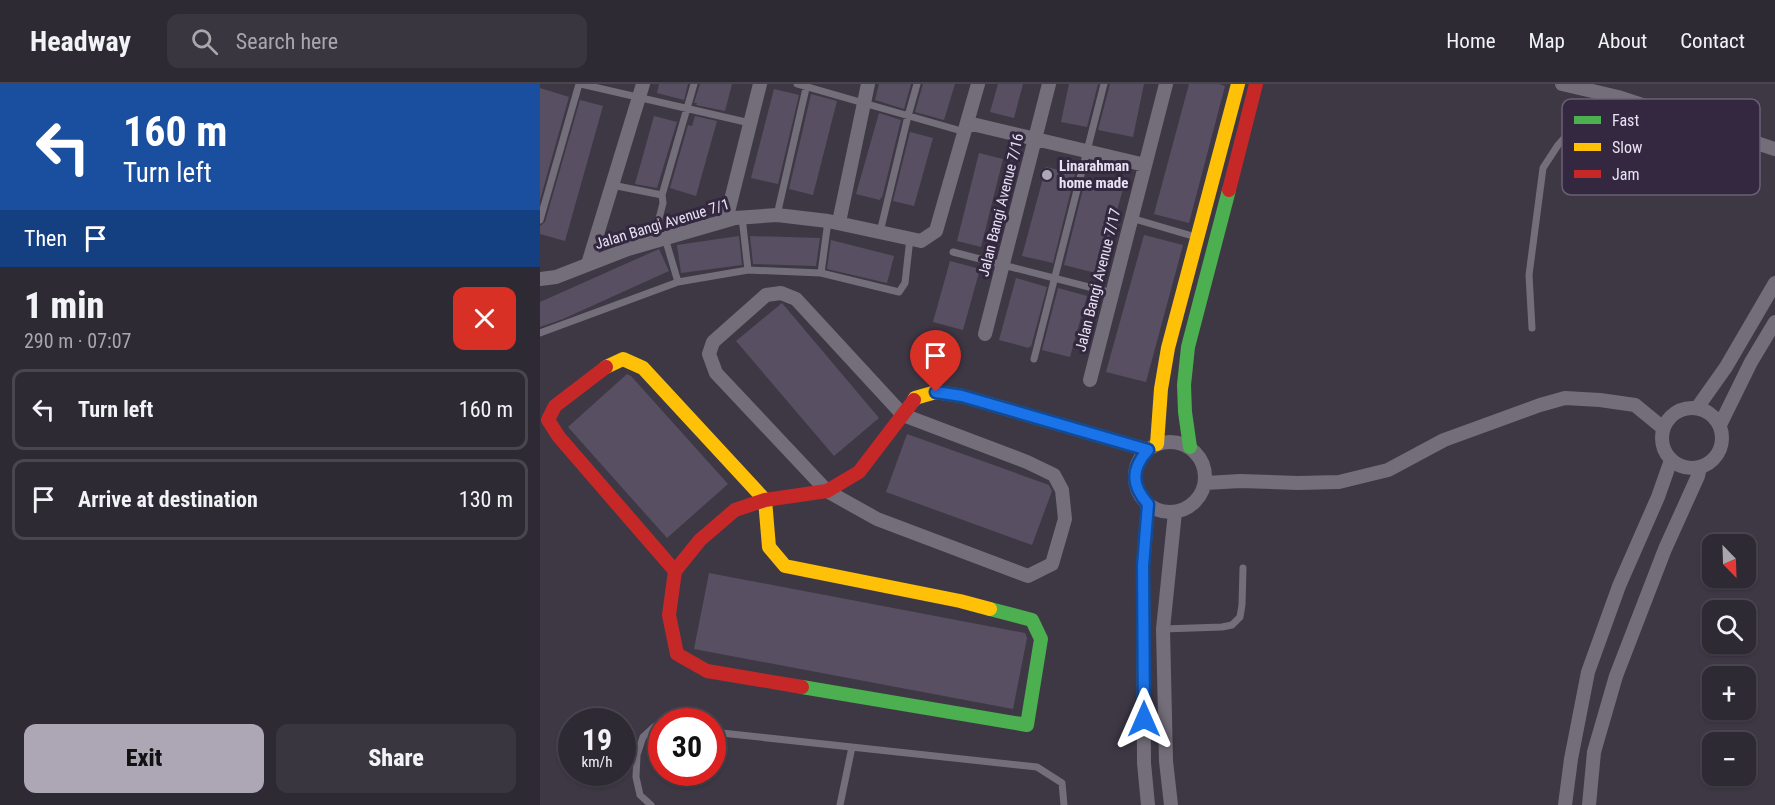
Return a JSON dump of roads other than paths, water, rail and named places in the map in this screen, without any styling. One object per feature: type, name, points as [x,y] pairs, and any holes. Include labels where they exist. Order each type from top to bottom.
[{"type":"street","points":[[726,220],[760,84]]},
{"type":"street","points":[[834,222],[868,84]]},
{"type":"street","points":[[978,84],[967,127],[1035,139],[1145,165]]},
{"type":"street","name":"Jalan Bangi Avenue 7/16","points":[[985,334],[1049,84]]},
{"type":"street","name":"Jalan Bangi Avenue 7/17","points":[[1090,380],[1166,84]]},
{"type":"street","points":[[1152,447],[1168,348],[1238,84]]},
{"type":"street","points":[[1190,447],[1184,385],[1188,347],[1256,84]]},
{"type":"street","points":[[1562,84],[1624,99]]},
{"type":"street","points":[[588,264],[641,91]]},
{"type":"street","name":"Jalan Bangi Avenue 7/1","points":[[540,279],[556,277],[659,240],[742,217],[777,215],[834,222],[921,241],[936,231],[967,127]]},
{"type":"street","points":[[1760,144],[1775,149]]},
{"type":"street","points":[[1697,408],[1726,367],[1775,283]]},
{"type":"street","points":[[781,292],[796,299],[903,415],[1027,462],[1054,475],[1062,490],[1065,519],[1052,564],[1028,576],[877,519],[827,491],[716,373],[710,354],[712,342],[766,295],[781,292]]},
{"type":"street","points":[[1720,426],[1751,362],[1775,322]]},
{"type":"street","points":[[675,572],[559,437],[548,420],[555,406],[608,365],[623,359],[643,368],[765,500],[769,547],[785,566],[960,601],[1032,620],[1041,639],[1027,725],[707,671],[677,654],[669,615],[675,572],[700,540],[735,510],[765,500],[827,491],[859,472],[915,398],[936,392],[962,396],[1152,447]]},
{"type":"street","points":[[1206,483],[1338,482],[1388,470],[1444,440],[1540,405],[1565,399],[1600,400],[1635,405],[1663,428]]},
{"type":"street","points":[[1697,408],[1714,417],[1720,426],[1722,442],[1719,451],[1708,463],[1700,467],[1684,467],[1671,460],[1662,445],[1661,436],[1672,414],[1680,410],[1697,408]]},
{"type":"street","points":[[1174,441],[1190,447],[1197,454],[1206,472],[1206,483],[1203,491],[1191,505],[1175,512],[1160,511],[1148,504],[1140,495],[1135,483],[1135,471],[1140,459],[1152,447],[1174,441]]},
{"type":"street","points":[[1565,805],[1571,759],[1588,672],[1619,586],[1658,497],[1671,460]]},
{"type":"street","points":[[1589,805],[1594,752],[1616,676],[1665,549],[1700,467]]},
{"type":"street","points":[[1148,504],[1143,566],[1144,763],[1148,805]]},
{"type":"street","points":[[1171,805],[1166,761],[1163,629],[1175,512]]},
{"type":"lane","points":[[540,220],[580,84],[641,91],[687,109],[750,123]]},
{"type":"lane","points":[[678,282],[659,240],[662,195],[694,84]]},
{"type":"lane","points":[[797,84],[807,85],[908,116],[967,127]]},
{"type":"lane","points":[[880,232],[917,84]]},
{"type":"lane","points":[[1034,359],[1104,84]]},
{"type":"lane","points":[[777,215],[807,85]]},
{"type":"lane","points":[[1532,328],[1529,275],[1543,168],[1562,140]]},
{"type":"lane","points":[[612,185],[662,195]]},
{"type":"lane","points":[[742,217],[747,270]]},
{"type":"lane","points":[[1131,218],[1190,235]]},
{"type":"lane","points":[[821,273],[834,222]]},
{"type":"lane","points":[[540,333],[678,282],[747,270],[821,273],[899,292],[905,283],[910,238]]},
{"type":"lane","points":[[953,252],[1112,293]]},
{"type":"lane","points":[[1163,629],[1232,625],[1240,617],[1243,568]]},
{"type":"lane","points":[[648,732],[643,737],[637,755],[636,777],[640,795],[651,805]]},
{"type":"lane","points":[[726,734],[1037,767],[1062,783],[1064,805]]},
{"type":"lane","points":[[840,805],[852,747]]},
{"type":"place","name":"Linarahman home made","points":[[1047,175]]}]
